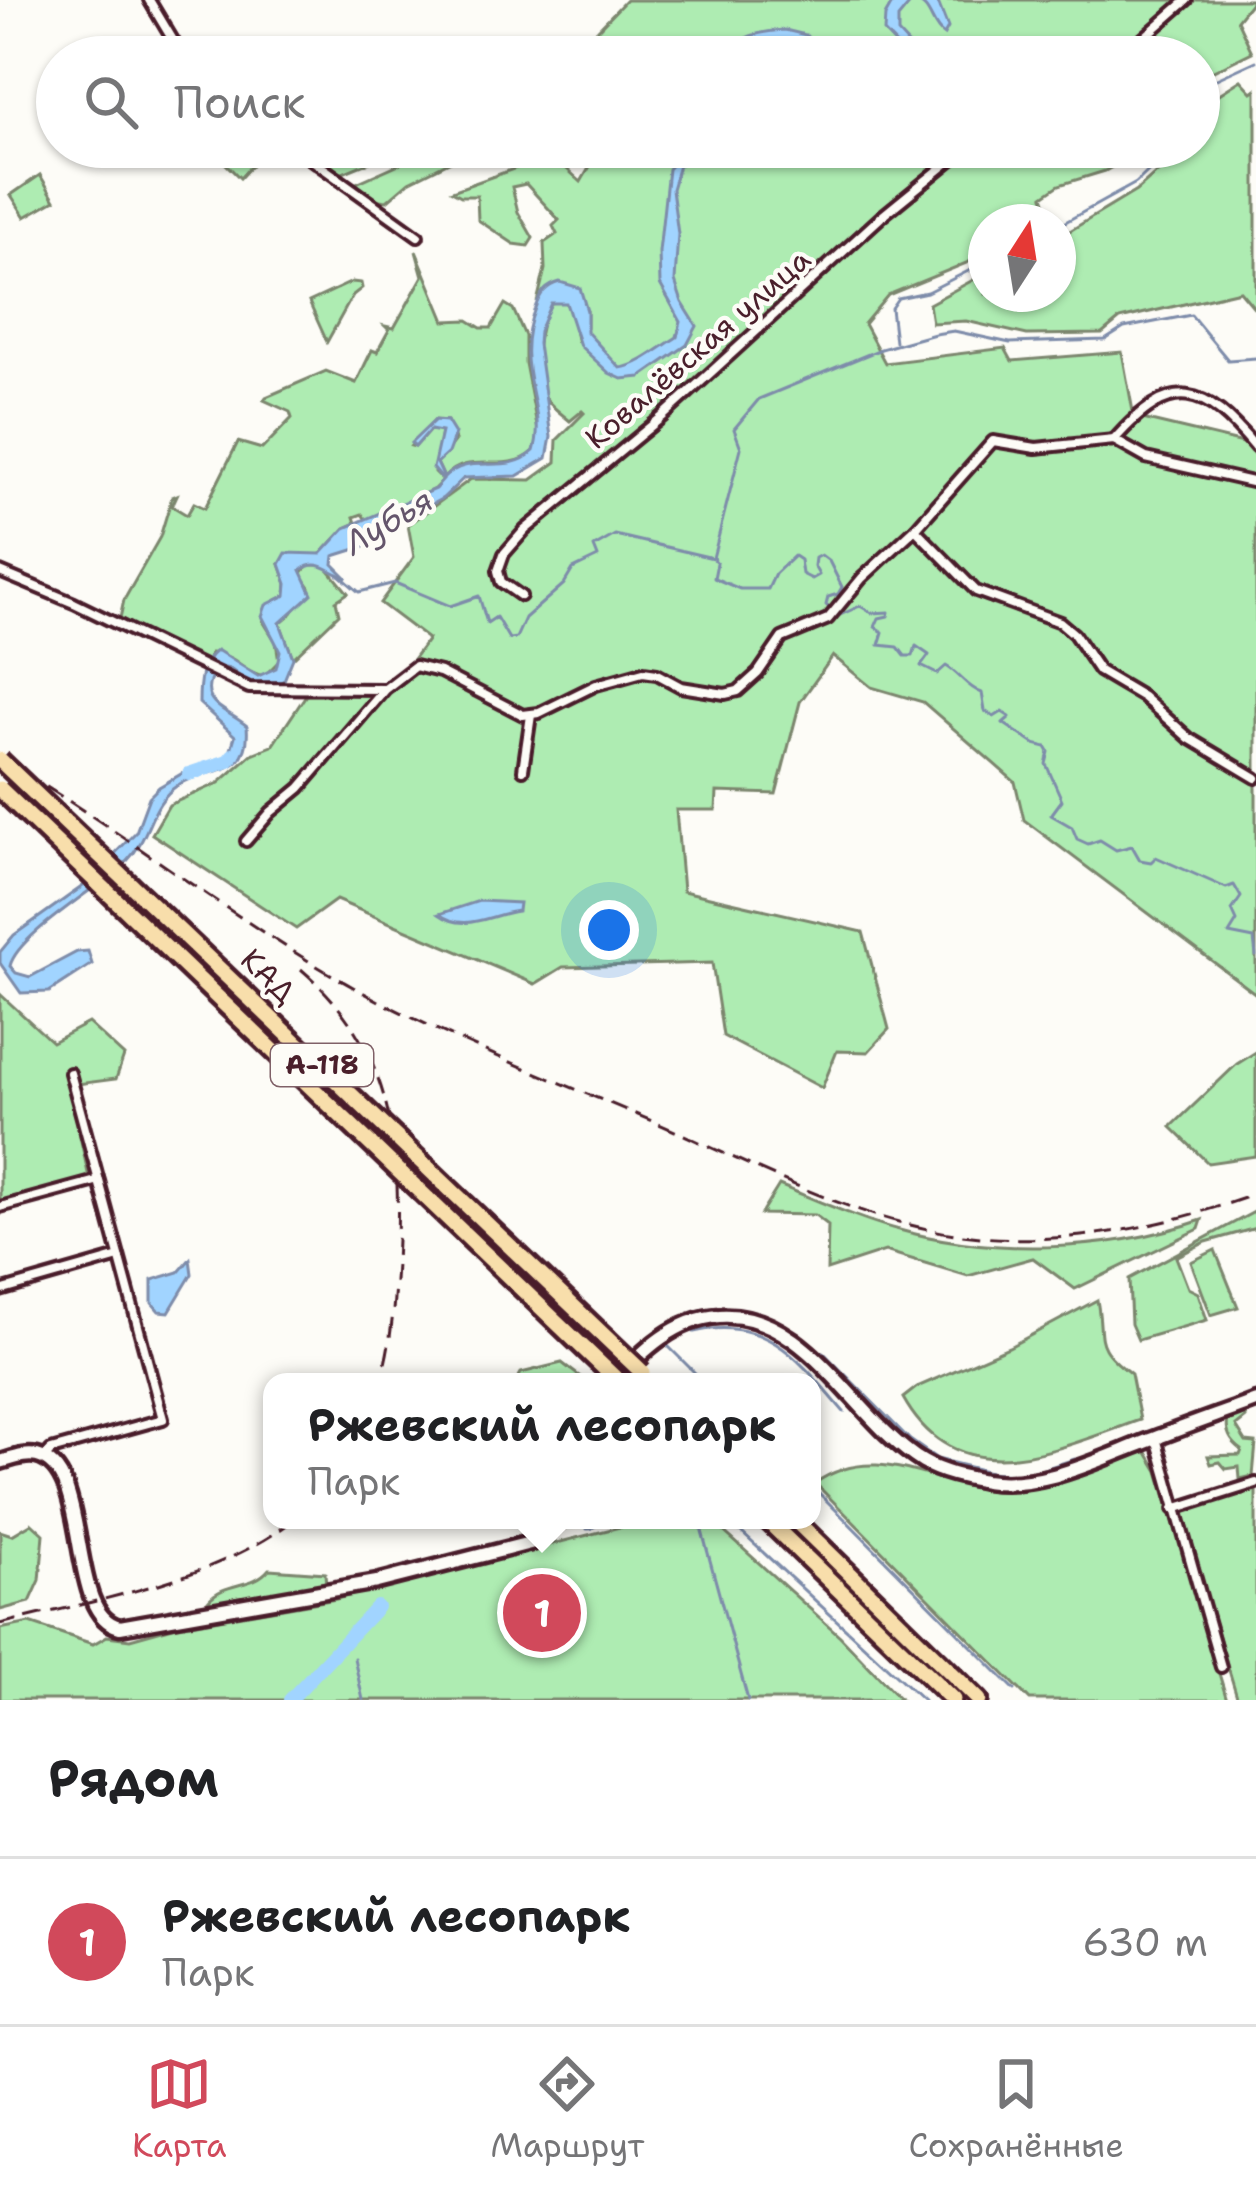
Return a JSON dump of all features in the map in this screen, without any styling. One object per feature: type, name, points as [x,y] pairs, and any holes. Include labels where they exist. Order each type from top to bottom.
[{"type":"highway","name":"КАД","points":[[0,760],[643,1373]]},
{"type":"highway","name":"КАД","points":[[0,789],[607,1373]]},
{"type":"highway","points":[[776,1529],[953,1700]]},
{"type":"highway","points":[[804,1529],[980,1700]]},
{"type":"street","points":[[149,0],[171,36]]},
{"type":"street","points":[[1146,36],[1187,0]]},
{"type":"street","points":[[323,168],[418,236]]},
{"type":"street","name":"Ковалёвская улица","points":[[521,596],[501,582],[499,571],[504,554],[525,530],[662,417],[941,168]]},
{"type":"street","points":[[1114,440],[1153,402],[1184,397],[1220,407],[1256,448]]},
{"type":"street","points":[[246,841],[406,671],[425,666],[513,714],[531,715],[596,685],[643,672],[681,687],[725,694],[738,691],[758,673],[782,638],[828,619],[993,441],[1036,448],[1114,440],[1146,458],[1256,483]]},
{"type":"street","points":[[915,530],[976,591],[1060,622],[1099,671],[1142,697],[1189,738],[1256,778]]},
{"type":"street","points":[[0,572],[264,691],[385,689]]},
{"type":"street","points":[[523,770],[531,715]]},
{"type":"street","points":[[44,1458],[51,1450],[163,1419],[70,1073]]},
{"type":"street","points":[[0,1208],[97,1180]]},
{"type":"street","points":[[0,1291],[119,1257]]},
{"type":"street","points":[[626,1373],[671,1330],[706,1317],[760,1321],[792,1338],[898,1444],[947,1472],[987,1481],[1028,1480],[1094,1462],[1256,1402]]},
{"type":"street","points":[[1156,1437],[1221,1667]]},
{"type":"street","points":[[0,1462],[25,1456],[44,1458],[61,1478],[97,1611],[105,1622],[120,1627],[377,1582],[520,1546],[552,1529]]},
{"type":"street","points":[[1174,1509],[1256,1483]]},
{"type":"green space","points":[[626,0],[1253,0],[1237,20],[1252,52],[1220,68],[1220,36],[591,36]]},
{"type":"green space","points":[[1241,80],[1252,92],[1256,89],[1256,310],[1240,291],[1120,319],[1102,334],[1027,335],[966,321],[932,323],[929,304],[968,283],[968,312],[1076,312],[1076,227],[1136,191],[1162,168],[1220,168],[1220,94]]},
{"type":"green space","points":[[230,168],[249,168],[240,178]]},
{"type":"green space","points":[[328,168],[355,168],[338,175]]},
{"type":"green space","points":[[390,168],[437,168],[409,182],[387,201],[372,199],[350,186]]},
{"type":"green space","points":[[516,168],[566,168],[581,182],[589,168],[1110,168],[1059,185],[1043,196],[1046,204],[968,204],[968,262],[888,295],[864,324],[885,363],[1005,348],[1012,361],[1122,352],[1134,417],[1256,446],[1256,994],[1024,820],[1015,782],[923,702],[871,687],[833,656],[800,702],[776,794],[717,792],[716,810],[676,810],[683,891],[863,932],[889,1029],[868,1052],[837,1051],[822,1088],[723,1036],[712,963],[563,967],[535,984],[336,900],[296,929],[152,834],[169,805],[219,783],[252,754],[272,746],[306,695],[388,693],[428,639],[380,603],[414,557],[408,525],[471,479],[531,480],[556,462],[557,440],[584,413],[570,421],[547,400],[538,378],[539,338],[551,303],[563,301],[570,308],[577,339],[587,327],[587,311],[543,292],[537,302],[545,269],[544,243],[557,234],[553,226],[559,220],[526,184],[512,187],[518,212],[533,238],[528,246],[514,244],[478,220],[477,196],[452,191]]},
{"type":"green space","points":[[40,175],[55,200],[25,217],[11,195]]},
{"type":"green space","points":[[416,251],[445,321],[468,320],[491,328],[505,304],[513,309],[525,336],[525,363],[539,436],[534,451],[512,462],[464,465],[444,478],[437,463],[455,440],[447,421],[435,420],[411,446],[430,430],[441,431],[435,472],[443,480],[434,489],[367,521],[362,514],[354,517],[356,523],[321,554],[280,564],[286,595],[263,621],[276,642],[279,661],[264,676],[220,654],[211,653],[207,661],[196,658],[119,623],[124,600],[160,537],[172,497],[177,495],[172,506],[187,515],[194,503],[205,508],[238,442],[262,449],[292,418],[266,397],[326,371],[356,383],[372,350],[377,352],[389,330],[385,326],[394,328],[423,276]]},
{"type":"green space","points":[[352,282],[361,283],[362,288],[353,295],[327,342],[309,302]]},
{"type":"green space","points":[[308,565],[325,565],[348,593],[336,601],[339,614],[293,658],[280,623],[310,587],[301,574]]},
{"type":"green space","points":[[0,994],[52,1042],[88,1023],[124,1056],[116,1079],[69,1085],[89,1178],[0,1203]]},
{"type":"green space","points":[[1256,1052],[1256,1156],[1208,1163],[1171,1127]]},
{"type":"green space","points":[[779,1185],[877,1224],[968,1243],[1087,1244],[1202,1220],[1199,1229],[1075,1289],[1033,1258],[968,1276],[885,1251],[827,1270],[828,1225],[815,1215],[761,1214]]},
{"type":"green space","points":[[1256,1211],[1256,1228],[1206,1242],[1176,1257],[1188,1288],[1198,1293],[1207,1320],[1138,1340],[1131,1324],[1129,1279]]},
{"type":"green space","points":[[1215,1250],[1238,1307],[1211,1315],[1191,1262]]},
{"type":"green space","points":[[1097,1300],[1102,1341],[1110,1356],[1131,1374],[1140,1420],[1043,1452],[980,1457],[952,1448],[926,1429],[903,1398],[917,1387],[1009,1347]]},
{"type":"green space","points":[[562,1363],[575,1373],[521,1373]]},
{"type":"green space","points":[[1245,1411],[1246,1418],[1236,1426],[1246,1442],[1256,1443],[1253,1476],[1240,1479],[1239,1467],[1211,1464],[1208,1456],[1240,1455],[1242,1450],[1229,1436],[1227,1422],[1228,1417]]},
{"type":"green space","points":[[1146,1451],[1158,1471],[1227,1700],[1030,1700],[821,1489],[821,1480],[863,1465],[1003,1491],[1076,1477]]},
{"type":"green space","points":[[1256,1488],[1256,1700],[1238,1700],[1181,1511]]},
{"type":"green space","points":[[32,1523],[44,1534],[40,1580],[30,1602],[0,1610],[0,1531],[12,1535]]},
{"type":"green space","points":[[612,1529],[721,1529],[840,1636],[901,1700],[0,1700],[0,1629],[30,1623],[93,1644],[107,1636],[130,1639],[336,1599]]},
{"type":"green space","points":[[269,1569],[325,1573],[326,1586],[208,1601],[222,1590],[255,1580]]},
{"type":"water","points":[[894,0],[937,0],[948,28],[944,35],[927,10],[912,1],[898,18],[901,36],[884,32],[885,16]]},
{"type":"water","points":[[785,30],[807,36],[751,36]]},
{"type":"water","points":[[678,168],[672,189],[678,234],[675,281],[697,326],[687,345],[641,377],[622,379],[580,346],[566,303],[551,303],[538,344],[551,437],[547,458],[517,476],[464,478],[443,498],[367,540],[369,545],[334,556],[333,564],[347,578],[319,566],[301,570],[312,594],[280,623],[293,658],[284,680],[273,688],[251,685],[230,669],[218,667],[208,688],[214,703],[247,726],[242,755],[235,763],[189,779],[168,793],[127,861],[27,940],[10,966],[30,977],[88,951],[92,964],[49,992],[21,993],[0,963],[0,952],[14,935],[83,886],[136,832],[149,797],[159,787],[188,770],[216,766],[230,753],[235,736],[199,703],[202,674],[217,650],[258,676],[276,668],[280,651],[262,616],[266,605],[286,595],[280,564],[286,553],[321,554],[345,528],[435,489],[443,480],[433,468],[441,432],[430,430],[415,447],[411,443],[435,420],[447,421],[455,434],[448,453],[437,463],[444,478],[465,466],[512,463],[534,451],[537,417],[527,349],[535,308],[544,291],[560,282],[580,288],[587,332],[620,368],[677,337],[681,322],[660,284],[668,169]]},
{"type":"water","points":[[479,901],[519,903],[518,911],[468,922],[439,914]]},
{"type":"water","points":[[190,1259],[192,1274],[169,1312],[159,1311],[152,1303],[152,1280],[179,1272]]},
{"type":"waterway","points":[[1220,77],[1256,61]]},
{"type":"waterway","points":[[1076,216],[1136,183],[1151,168]]},
{"type":"waterway","points":[[895,342],[891,308],[898,298],[927,292],[968,271]]},
{"type":"waterway","points":[[713,558],[741,448],[734,429],[759,399],[881,349],[954,331],[1010,343],[1105,340],[1124,328],[1191,315],[1228,360],[1256,358]]},
{"type":"waterway","points":[[338,574],[359,592],[395,583],[450,606],[479,596],[487,623],[496,617],[509,639],[516,638],[525,618],[564,584],[573,569],[598,557],[594,547],[615,535],[713,558],[717,563],[714,578],[740,589],[768,589],[775,574],[794,556],[800,560],[802,574],[812,579],[819,575],[814,566],[821,555],[842,587],[828,597],[826,605],[838,616],[860,606],[872,613],[889,612],[875,627],[883,632],[879,645],[898,647],[905,656],[913,656],[916,646],[929,655],[921,666],[937,674],[946,666],[982,693],[985,711],[994,717],[1002,712],[1010,717],[1003,723],[1046,747],[1046,764],[1062,800],[1051,815],[1072,827],[1077,839],[1088,844],[1100,840],[1116,850],[1132,846],[1140,860],[1151,862],[1156,857],[1226,888],[1234,885],[1241,897],[1232,910],[1237,921],[1229,934],[1254,939],[1256,956]]},
{"type":"waterway","name":"Лубья","points":[[189,774],[233,755]]},
{"type":"waterway","points":[[694,1332],[743,1330],[763,1337],[810,1373]]},
{"type":"waterway","points":[[667,1345],[695,1373]]},
{"type":"waterway","points":[[823,1352],[910,1440],[937,1459],[1025,1475],[1075,1459]]},
{"type":"waterway","points":[[821,1385],[844,1412]]},
{"type":"waterway","points":[[1186,1434],[1256,1409]]},
{"type":"waterway","points":[[821,1495],[1015,1690]]},
{"type":"waterway","points":[[701,1529],[748,1700]]},
{"type":"waterway","points":[[738,1529],[923,1700]]},
{"type":"waterway","points":[[290,1700],[377,1607]]},
{"type":"waterway","points":[[354,1658],[363,1700]]},
{"type":"railway","points":[[0,759],[285,947],[369,996],[502,1058],[865,1212],[942,1232],[1052,1238],[1155,1224],[1256,1194]]},
{"type":"railway","points":[[301,969],[356,1033],[386,1103],[397,1180],[397,1221],[390,1338],[382,1373]]},
{"type":"railway","points":[[0,1624],[154,1586],[229,1558],[280,1529]]},
{"type":"place","name":"Ржевский лесопарк","points":[[542,1613]]}]
